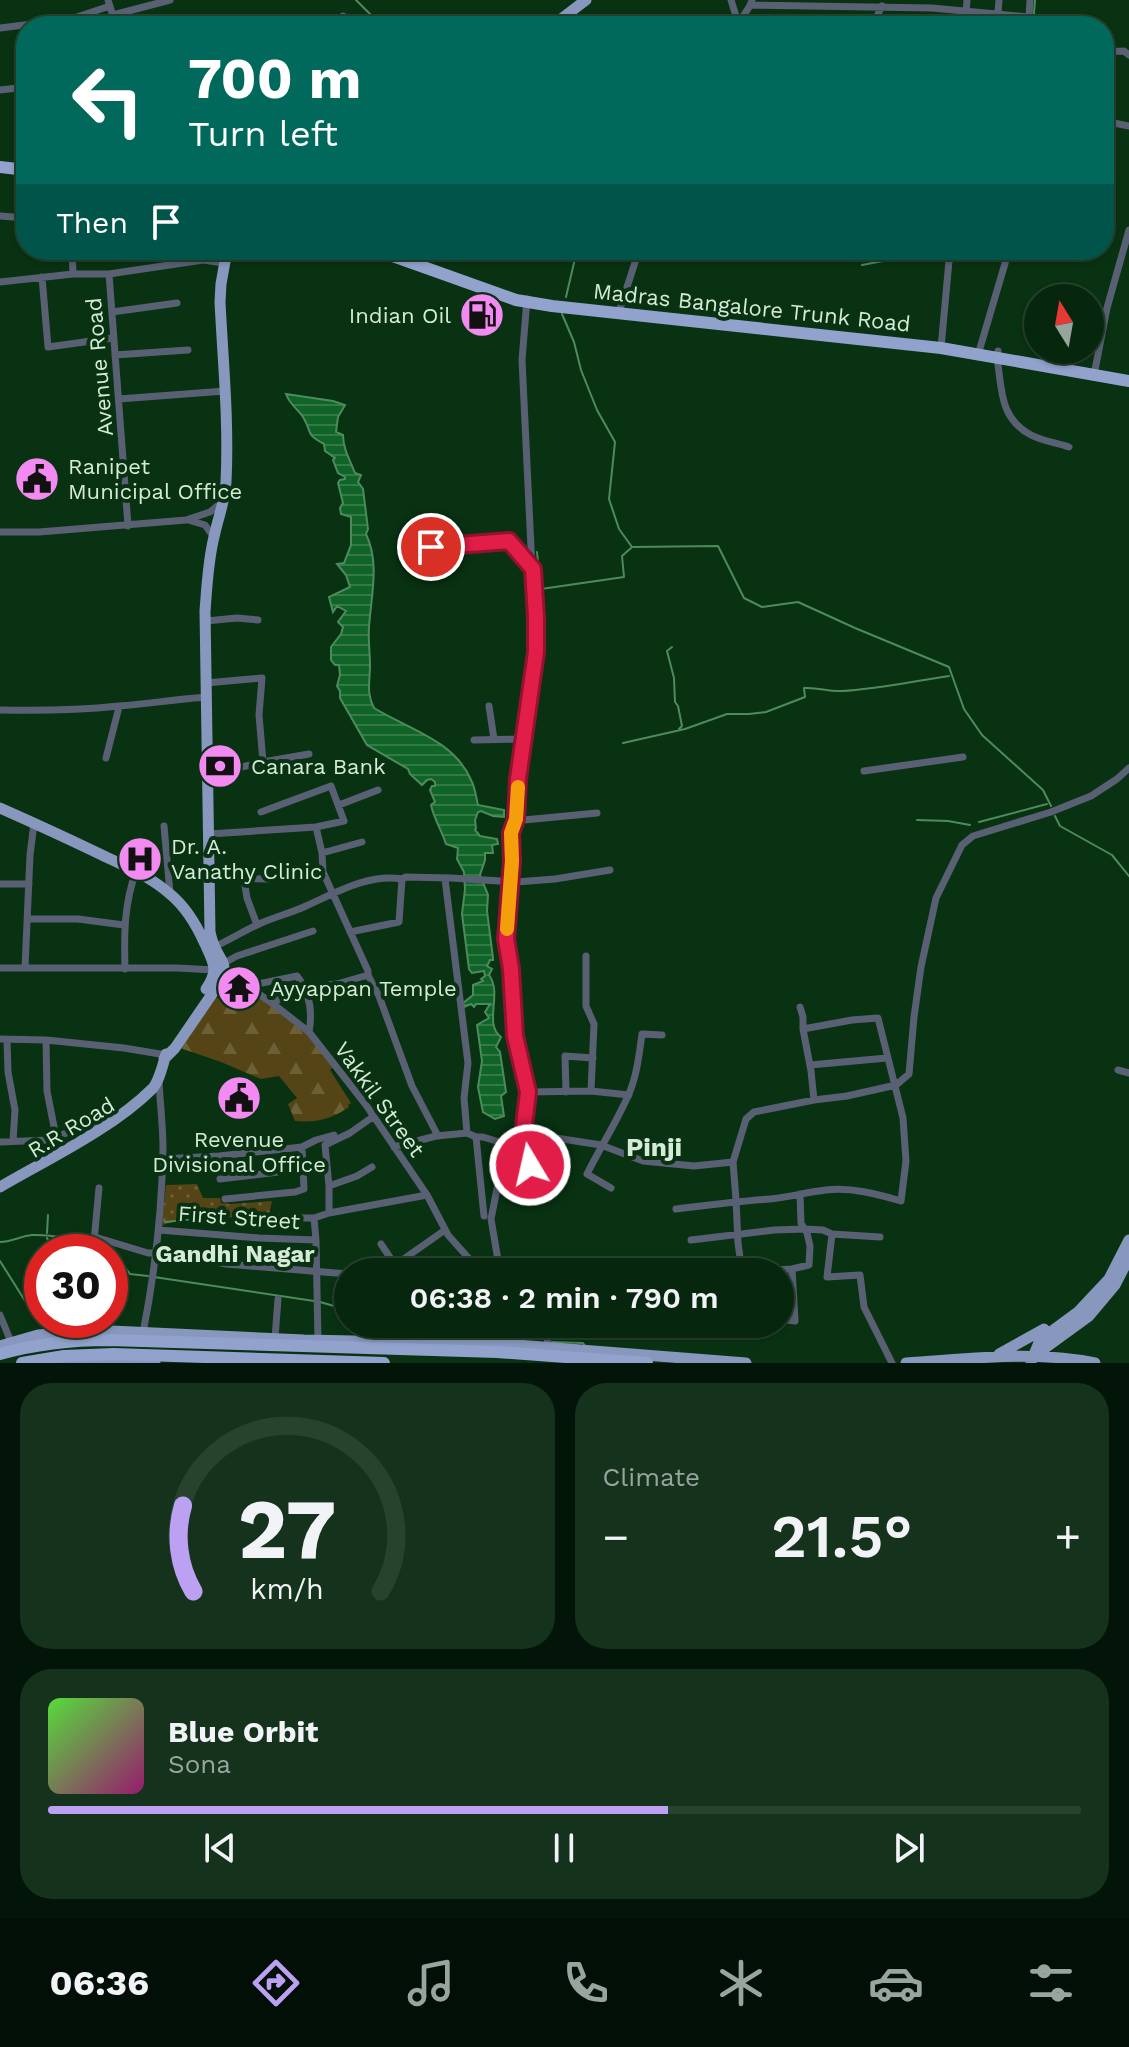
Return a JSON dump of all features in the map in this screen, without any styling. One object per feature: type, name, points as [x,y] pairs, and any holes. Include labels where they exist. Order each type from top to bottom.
[{"type":"highway","name":"Madras Bangalore Trunk Road","points":[[404,260],[516,300],[941,346],[1094,371],[1129,381]]},
{"type":"highway","points":[[418,260],[527,299]]},
{"type":"highway","points":[[941,346],[980,348],[998,354]]},
{"type":"highway","points":[[1094,371],[1129,374]]},
{"type":"highway","points":[[0,1354],[34,1345],[76,1340],[146,1337],[494,1348],[599,1361],[647,1363]]},
{"type":"highway","points":[[22,1363],[89,1355],[384,1363]]},
{"type":"main road","points":[[562,16],[578,0]]},
{"type":"main road","points":[[565,16],[586,0]]},
{"type":"main road","points":[[221,970],[210,932],[206,621],[207,581],[226,484],[227,419],[220,302],[225,260]]},
{"type":"main road","points":[[0,808],[136,871],[170,893],[190,917],[221,970]]},
{"type":"main road","points":[[190,917],[211,911]]},
{"type":"main road","name":"R.R Road","points":[[0,1190],[131,1114],[152,1096],[169,1052],[221,970]]},
{"type":"main road","name":"R.R Road","points":[[0,1190],[102,1127],[154,1087]]},
{"type":"main road","points":[[1033,1361],[1072,1323],[1109,1279],[1129,1240]]},
{"type":"main road","points":[[1009,1356],[1089,1316],[1108,1295],[1129,1258]]},
{"type":"main road","points":[[987,1358],[1010,1350],[1052,1325],[1072,1323]]},
{"type":"main road","points":[[1071,1359],[1066,1346],[1072,1323]]},
{"type":"main road","points":[[128,1334],[146,1337],[275,1338],[494,1348],[547,1347],[746,1363]]},
{"type":"main road","points":[[1033,1361],[1037,1345],[1046,1335]]},
{"type":"main road","points":[[5,1344],[27,1338]]},
{"type":"main road","points":[[906,1363],[1009,1356],[1033,1361],[1071,1359],[1095,1363]]},
{"type":"main road","points":[[65,1363],[155,1363]]},
{"type":"street","points":[[78,16],[109,3],[113,15],[170,0]]},
{"type":"street","points":[[966,16],[967,0]]},
{"type":"street","points":[[998,16],[999,0]]},
{"type":"street","points":[[752,3],[932,4],[966,11],[1021,16]]},
{"type":"street","points":[[877,16],[882,6]]},
{"type":"street","points":[[1094,371],[1107,308],[1129,230]]},
{"type":"street","points":[[72,260],[73,274]]},
{"type":"street","name":"Avenue Road","points":[[128,526],[109,274],[203,260],[224,263]]},
{"type":"street","points":[[620,310],[636,260]]},
{"type":"street","points":[[941,346],[949,260]]},
{"type":"street","points":[[980,348],[1006,260]]},
{"type":"street","points":[[0,282],[73,274],[109,274]]},
{"type":"street","points":[[42,277],[48,347],[113,338]]},
{"type":"street","points":[[527,299],[522,360],[536,652],[516,819],[511,833],[506,939],[515,1036],[528,1092],[524,1126],[533,1187]]},
{"type":"street","points":[[112,312],[177,303]]},
{"type":"street","points":[[115,355],[188,350]]},
{"type":"street","points":[[998,354],[1006,412],[1012,421],[1032,436],[1069,447]]},
{"type":"street","points":[[119,399],[225,391]]},
{"type":"street","points":[[0,532],[39,532],[186,520],[210,512],[224,502]]},
{"type":"street","points":[[186,520],[205,525],[214,537]]},
{"type":"street","points":[[431,547],[509,541],[533,569]]},
{"type":"street","points":[[206,621],[237,618],[258,620]]},
{"type":"street","points":[[206,683],[262,678],[259,715],[263,762]]},
{"type":"street","points":[[0,710],[119,707],[207,697]]},
{"type":"street","points":[[489,706],[494,739]]},
{"type":"street","points":[[106,758],[119,707]]},
{"type":"street","points":[[474,740],[524,739]]},
{"type":"street","points":[[208,775],[309,754]]},
{"type":"street","points":[[864,771],[963,757]]},
{"type":"street","points":[[740,1258],[733,1162],[746,1119],[754,1112],[896,1085],[909,1074],[919,980],[936,898],[962,845],[973,836],[1091,796],[1129,768]]},
{"type":"street","points":[[209,834],[316,827],[344,821],[331,786],[261,812]]},
{"type":"street","points":[[339,805],[378,790]]},
{"type":"street","points":[[516,819],[597,813]]},
{"type":"street","points":[[25,968],[34,823]]},
{"type":"street","points":[[164,826],[170,893]]},
{"type":"street","points":[[316,827],[323,872],[379,996],[412,1086],[438,1136]]},
{"type":"street","points":[[322,853],[362,842]]},
{"type":"street","points":[[214,947],[332,893],[370,881],[406,877],[516,882],[610,870]]},
{"type":"street","points":[[125,969],[124,925],[128,893],[136,871]]},
{"type":"street","points":[[210,878],[244,880],[323,872]]},
{"type":"street","points":[[350,932],[399,922],[402,879]]},
{"type":"street","points":[[445,879],[468,1063],[464,1098],[467,1133]]},
{"type":"street","points":[[244,880],[257,925]]},
{"type":"street","points":[[0,884],[29,884]]},
{"type":"street","points":[[28,919],[78,919],[124,925]]},
{"type":"street","points":[[0,968],[221,970],[237,956],[313,931]]},
{"type":"street","points":[[586,956],[586,1006],[594,1024],[591,1091]]},
{"type":"street","name":"Vakkil Street","points":[[221,970],[248,986],[309,1032],[374,1116],[427,1195],[445,1230],[469,1258]]},
{"type":"street","points":[[272,1003],[305,987],[337,984],[368,975]]},
{"type":"street","points":[[248,986],[297,976],[305,987],[312,1016],[309,1032]]},
{"type":"street","points":[[800,1007],[814,1100]]},
{"type":"street","points":[[676,1209],[829,1190],[853,1190],[901,1201],[906,1161],[903,1118],[878,1018],[803,1029]]},
{"type":"street","points":[[611,1188],[587,1174],[629,1095],[638,1067],[642,1034],[662,1035]]},
{"type":"street","points":[[13,1141],[15,1110],[4,1040],[46,1040],[169,1052]]},
{"type":"street","points":[[46,1040],[47,1091],[56,1137]]},
{"type":"street","points":[[566,1092],[565,1056],[593,1058]]},
{"type":"street","points":[[810,1065],[887,1058]]},
{"type":"street","points":[[1118,1070],[1129,1073]]},
{"type":"street","points":[[146,1337],[159,1230],[162,1159],[158,1075]]},
{"type":"street","points":[[528,1092],[591,1091],[629,1095]]},
{"type":"street","points":[[329,1213],[325,1145],[350,1133],[374,1116]]},
{"type":"street","points":[[0,1142],[49,1140],[81,1127],[102,1127]]},
{"type":"street","points":[[394,1147],[438,1136],[467,1133],[506,1144],[556,1138],[601,1145],[643,1161],[694,1166],[733,1162]]},
{"type":"street","points":[[162,1159],[302,1147],[334,1135]]},
{"type":"street","points":[[476,1137],[484,1216]]},
{"type":"street","points":[[498,1258],[491,1219],[506,1144]]},
{"type":"street","points":[[225,1199],[304,1189],[302,1147]]},
{"type":"street","points":[[329,1186],[372,1167]]},
{"type":"street","points":[[220,1179],[303,1169]]},
{"type":"street","points":[[95,1234],[99,1188]]},
{"type":"street","points":[[794,1269],[809,1265],[810,1246],[801,1223],[800,1194]]},
{"type":"street","points":[[279,1218],[314,1218],[427,1195]]},
{"type":"street","points":[[314,1218],[318,1340]]},
{"type":"street","points":[[691,1240],[805,1229],[880,1237]]},
{"type":"street","name":"First Street","points":[[159,1230],[316,1240]]},
{"type":"street","points":[[405,1258],[445,1230]]},
{"type":"street","points":[[832,1234],[827,1277],[860,1275],[864,1307],[892,1363]]},
{"type":"street","points":[[381,1244],[390,1258]]},
{"type":"street","points":[[128,1247],[148,1253],[164,1252],[226,1264],[334,1273]]},
{"type":"street","points":[[275,1338],[278,1299]]},
{"type":"street","points":[[0,1315],[5,1344]]},
{"type":"street","points":[[494,1348],[495,1338]]},
{"type":"street","points":[[547,1347],[548,1338]]},
{"type":"green space","points":[[249,988],[314,1040],[333,1067],[330,1070],[351,1103],[349,1107],[324,1119],[295,1121],[288,1104],[297,1098],[279,1076],[261,1079],[180,1048],[213,999],[246,992]]},
{"type":"green space","points":[[197,1184],[203,1198],[220,1198],[221,1203],[272,1201],[269,1215],[178,1221],[162,1225],[166,1185]]},
{"type":"shaded area","points":[[286,394],[345,405],[338,417],[336,432],[343,435],[345,450],[355,473],[361,475],[358,482],[363,489],[366,534],[373,556],[369,687],[374,708],[442,745],[463,766],[474,786],[478,805],[504,810],[504,817],[481,811],[475,820],[475,830],[480,836],[497,839],[498,844],[492,845],[493,853],[485,853],[480,875],[488,895],[493,960],[487,966],[492,969],[489,975],[494,991],[493,1017],[496,1031],[501,1037],[496,1047],[500,1052],[506,1092],[501,1096],[504,1116],[495,1119],[483,1112],[478,1087],[482,1061],[477,1025],[489,1018],[485,1012],[490,1004],[464,1007],[462,1004],[473,995],[473,985],[483,981],[481,979],[485,976],[484,971],[472,973],[469,969],[462,914],[464,872],[457,859],[458,848],[446,844],[434,815],[431,805],[435,802],[430,790],[435,782],[431,779],[422,785],[408,769],[367,745],[340,698],[337,686],[339,665],[331,660],[331,647],[341,634],[343,627],[338,622],[346,611],[337,606],[333,612],[329,597],[350,587],[346,575],[337,564],[344,563],[351,545],[351,517],[341,514],[340,508],[343,503],[338,483],[345,477],[338,473],[335,458],[325,451],[324,444],[311,435],[303,417]]},
{"type":"waterway","points":[[356,0],[372,16]]},
{"type":"waterway","points":[[1034,16],[1035,0]]},
{"type":"waterway","points":[[566,297],[575,260]]},
{"type":"waterway","points":[[862,265],[888,260]]},
{"type":"waterway","points":[[562,314],[597,410],[615,442],[609,499],[619,529],[632,547],[718,546],[744,598],[762,607],[798,602],[949,667],[964,709],[982,735],[1043,790],[1051,806]]},
{"type":"waterway","points":[[537,552],[541,589],[624,577],[622,556],[631,548]]},
{"type":"waterway","points":[[672,647],[667,651],[682,726],[679,729]]},
{"type":"waterway","points":[[623,743],[685,729],[727,714],[766,712],[805,697],[804,688],[855,690],[949,676]]},
{"type":"waterway","points":[[979,822],[1047,804]]},
{"type":"waterway","points":[[1055,816],[1060,826],[1112,855],[1129,876]]},
{"type":"waterway","points":[[917,820],[970,825]]},
{"type":"waterway","points":[[47,1233],[48,1215]]},
{"type":"waterway","points":[[165,1222],[221,1216]]},
{"type":"waterway","points":[[0,1242],[24,1237]]},
{"type":"waterway","points":[[0,1261],[24,1299]]},
{"type":"waterway","points":[[128,1271],[148,1276]]},
{"type":"waterway","points":[[154,1277],[314,1301]]},
{"type":"waterway","points":[[320,1302],[334,1306]]},
{"type":"waterway","points":[[552,1342],[583,1343],[585,1346]]},
{"type":"slow traffic","points":[[507,929],[511,833],[516,819],[518,787]]},
{"type":"place","name":"Indian Oil","points":[[482,315]]},
{"type":"place","name":"Ranipet Municipal Office","points":[[37,479]]},
{"type":"place","name":"Canara Bank","points":[[220,766]]},
{"type":"place","name":"Dr. A. Vanathy Clinic","points":[[140,859]]},
{"type":"place","name":"Ayyappan Temple","points":[[239,988]]},
{"type":"place","name":"Revenue Divisional Office","points":[[239,1098]]},
{"type":"district","name":"Pinji","points":[[654,1147]]},
{"type":"district","name":"Gandhi Nagar","points":[[235,1254]]},
{"type":"route","points":[[431,547],[509,541],[533,569],[536,652],[518,779],[516,819],[511,833],[506,939],[515,1036],[528,1092],[524,1126],[530,1165]]}]
